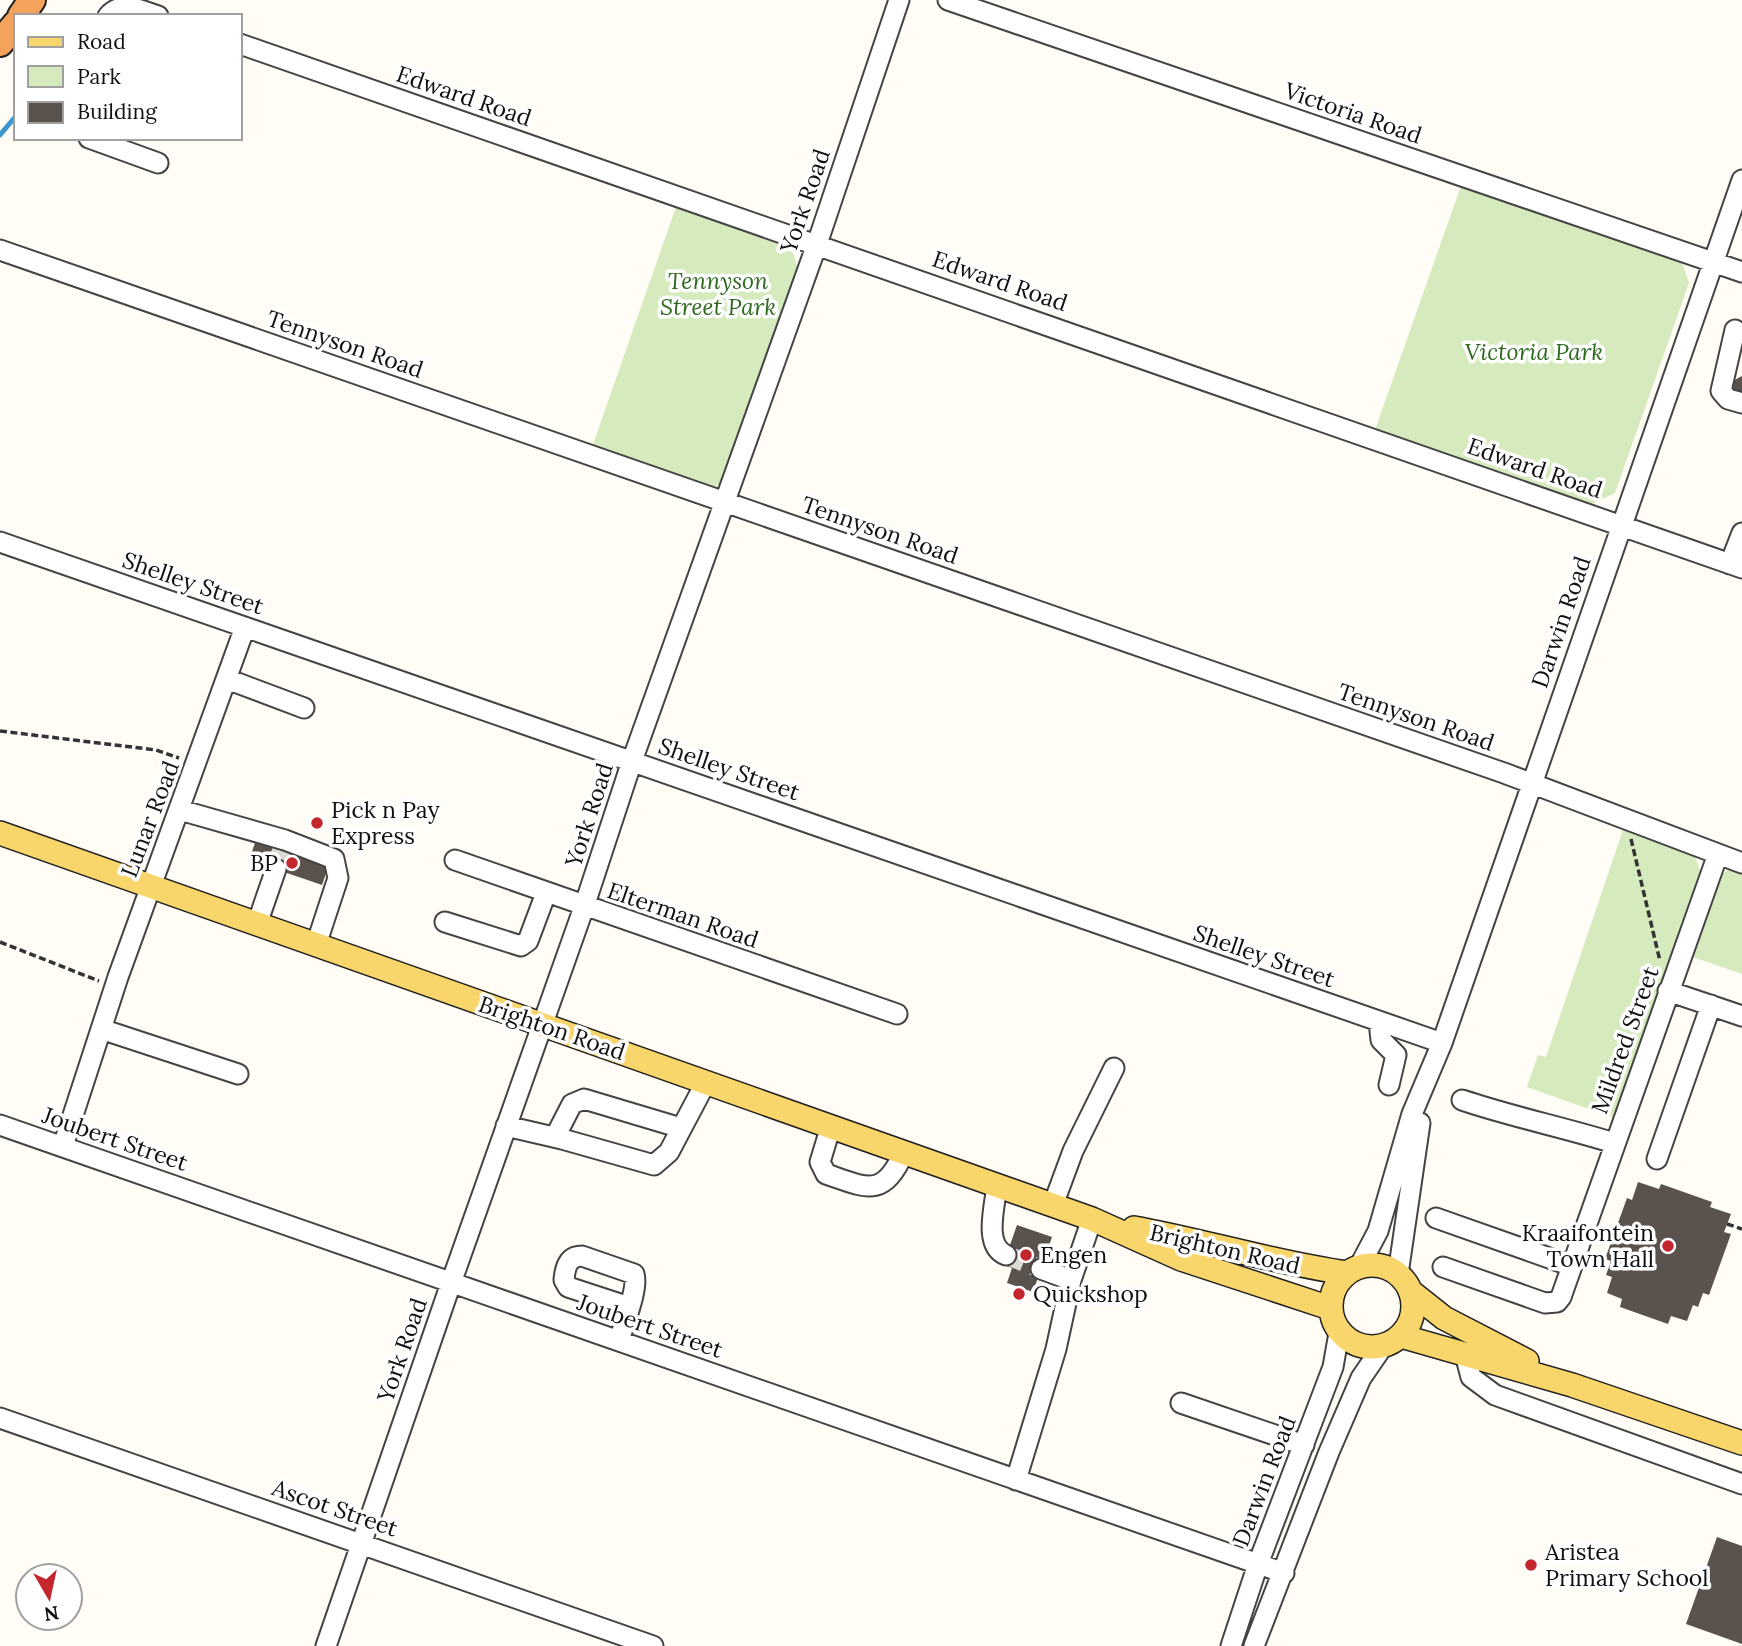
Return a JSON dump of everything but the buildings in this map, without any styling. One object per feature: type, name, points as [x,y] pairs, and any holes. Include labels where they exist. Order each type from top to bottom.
[{"type":"highway","points":[[0,13],[12,0]]},
{"type":"highway","points":[[0,43],[14,26]]},
{"type":"main road","name":"Brighton Road","points":[[0,833],[1098,1221],[1181,1259],[1330,1308]]},
{"type":"main road","name":"Brighton Road","points":[[1098,1221],[1196,1239],[1300,1267],[1353,1270]]},
{"type":"main road","points":[[1573,1385],[1444,1318],[1386,1267],[1353,1270],[1337,1283],[1330,1308],[1339,1333],[1359,1346],[1392,1341],[1465,1354],[1573,1385],[1742,1443]]},
{"type":"main road","points":[[1392,1341],[1412,1315],[1404,1282]]},
{"type":"street","name":"York Road","points":[[327,1646],[451,1283],[584,907],[632,761],[817,244],[899,0]]},
{"type":"street","name":"Victoria Road","points":[[948,0],[1742,272]]},
{"type":"street","points":[[113,11],[126,5],[152,14]]},
{"type":"street","name":"Edward Road","points":[[242,45],[1736,566]]},
{"type":"street","points":[[95,140],[158,163]]},
{"type":"street","name":"Darwin Road","points":[[1353,1270],[1378,1231],[1408,1126],[1441,1043],[1742,180]]},
{"type":"street","name":"Tennyson Road","points":[[0,250],[1512,776],[1531,786],[1742,863]]},
{"type":"street","points":[[1735,330],[1721,391],[1728,400],[1742,404]]},
{"type":"street","points":[[1736,566],[1742,533]]},
{"type":"street","name":"Shelley Street","points":[[0,542],[1441,1043]]},
{"type":"street","name":"Lunar Road","points":[[62,1146],[115,987],[245,627]]},
{"type":"street","points":[[227,679],[304,708]]},
{"type":"street","points":[[180,810],[330,855],[338,867],[338,878],[316,945]]},
{"type":"street","name":"Mildred Street","points":[[1443,1267],[1548,1304],[1561,1297],[1718,854]]},
{"type":"street","name":"Elterman Road","points":[[455,860],[897,1014]]},
{"type":"street","points":[[257,924],[276,869]]},
{"type":"street","points":[[445,922],[521,946],[528,940],[546,893]]},
{"type":"street","points":[[1668,990],[1742,1016]]},
{"type":"street","points":[[1657,1159],[1711,1005]]},
{"type":"street","points":[[1379,1022],[1381,1040],[1396,1055],[1389,1085]]},
{"type":"street","points":[[101,1029],[237,1074]]},
{"type":"street","points":[[1053,1205],[1073,1151],[1114,1068]]},
{"type":"street","name":"Darwin Road","points":[[1404,1282],[1412,1166],[1427,1081]]},
{"type":"street","points":[[506,1126],[654,1165],[669,1152],[706,1083]]},
{"type":"street","points":[[555,1137],[572,1104],[584,1098],[681,1128]]},
{"type":"street","points":[[1462,1100],[1510,1117],[1552,1123],[1614,1143]]},
{"type":"street","name":"Joubert Street","points":[[0,1125],[1284,1573]]},
{"type":"street","points":[[831,1126],[821,1162],[826,1174],[867,1188],[877,1187],[897,1169],[904,1152]]},
{"type":"street","points":[[997,1185],[993,1242],[997,1251],[1006,1255]]},
{"type":"street","points":[[1436,1218],[1572,1266]]},
{"type":"street","points":[[1016,1480],[1056,1349],[1071,1280],[1098,1221]]},
{"type":"street","points":[[1041,1269],[1071,1280]]},
{"type":"street","points":[[619,1341],[629,1307]]},
{"type":"street","name":"Darwin Road","points":[[1231,1646],[1258,1564],[1333,1367],[1339,1333]]},
{"type":"street","points":[[1254,1646],[1329,1452],[1361,1378],[1392,1341]]},
{"type":"street","points":[[1465,1354],[1471,1377],[1495,1395],[1742,1484]]},
{"type":"street","points":[[1181,1402],[1304,1445]]},
{"type":"street","name":"Ascot Street","points":[[0,1418],[653,1646]]},
{"type":"path","points":[[0,731],[156,750],[197,765]]},
{"type":"path","points":[[1630,823],[1629,832],[1668,990]]},
{"type":"path","points":[[0,942],[115,987]]},
{"type":"path","points":[[1727,1224],[1742,1229]]},
{"type":"green space","name":"Victoria Park","points":[[1462,183],[1681,259],[1689,283],[1615,493],[1592,504],[1375,430]]},
{"type":"green space","name":"Tennyson Street Park","points":[[676,207],[784,244],[794,255],[798,270],[720,484],[710,490],[591,450]]},
{"type":"green space","points":[[1624,827],[1694,853],[1700,871],[1614,1118],[1527,1087],[1538,1055],[1546,1057]]},
{"type":"green space","points":[[1742,867],[1742,974],[1690,956],[1720,876],[1729,869]]},
{"type":"waterway","points":[[0,135],[14,118]]},
{"type":"tunnel","points":[[276,869],[283,846]]},
{"type":"tunnel","points":[[1006,1255],[1041,1269]]},
{"type":"place","name":"Pick n Pay Express","points":[[317,823]]},
{"type":"place","name":"BP","points":[[292,863]]},
{"type":"place","name":"Kraaifontein Town Hall","points":[[1668,1246]]},
{"type":"place","name":"Engen","points":[[1026,1255]]},
{"type":"place","name":"Quickshop","points":[[1019,1294]]},
{"type":"place","name":"Aristea Primary School","points":[[1531,1565]]}]
